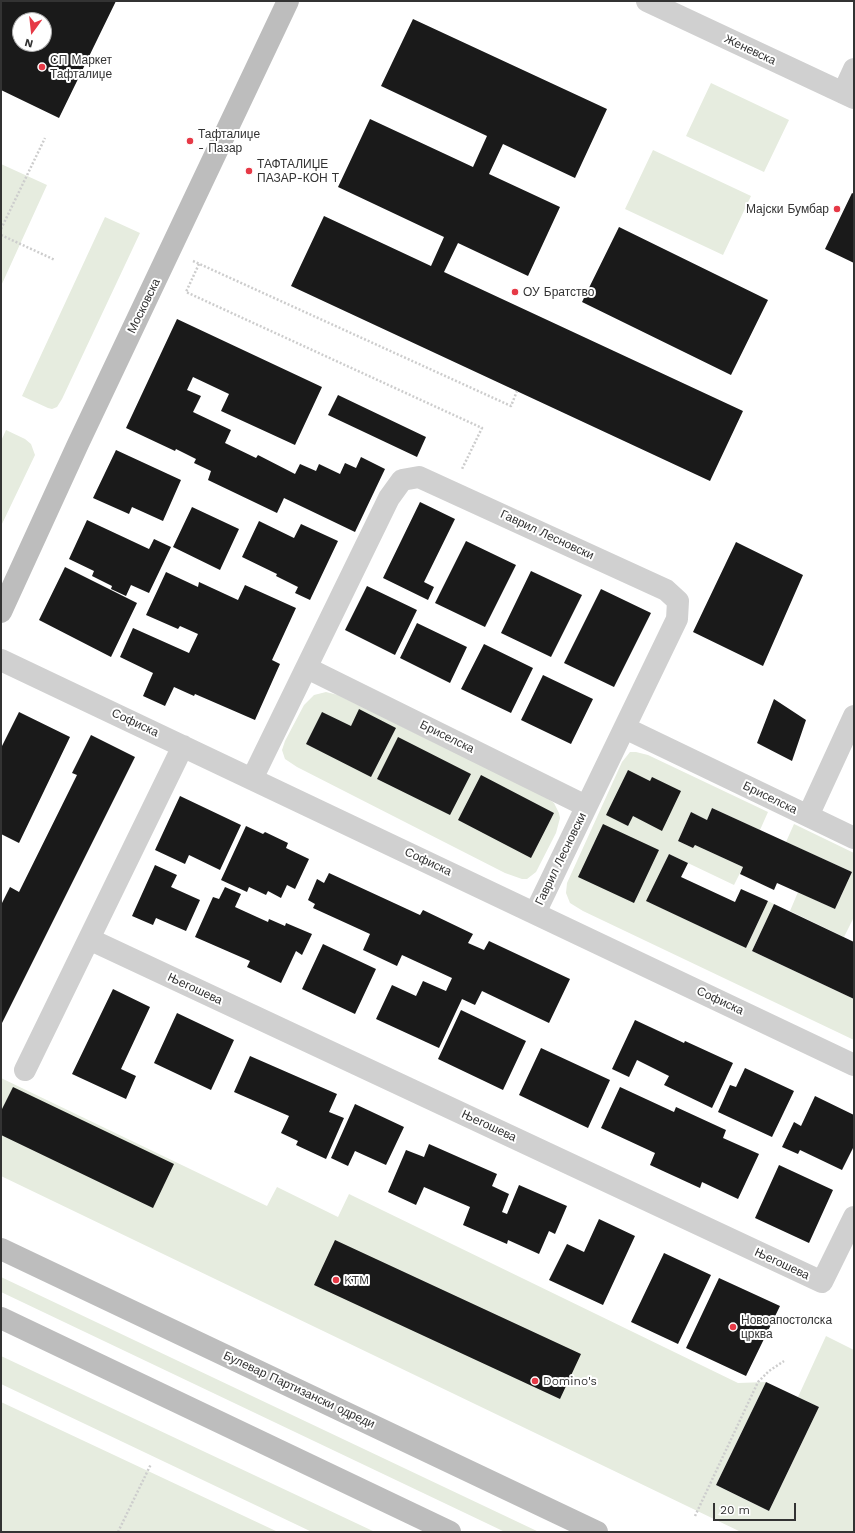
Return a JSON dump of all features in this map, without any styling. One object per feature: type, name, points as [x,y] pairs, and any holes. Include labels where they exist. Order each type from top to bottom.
[{"type":"street","name":"Московска","points":[[1,612],[78,444],[288,1]]},
{"type":"street","name":"Женевска","points":[[660,4],[848,96]]},
{"type":"street","points":[[848,96],[854,70]]},
{"type":"street","name":"Гаврил Лесновски","points":[[252,779],[389,498],[402,480],[419,477],[666,590],[678,601],[677,619],[535,913]]},
{"type":"street","name":"Софиска","points":[[1,660],[854,1065]]},
{"type":"street","name":"Бриселска","points":[[307,668],[586,806]]},
{"type":"street","name":"Бриселска","points":[[808,816],[854,716]]},
{"type":"street","name":"Бриселска","points":[[625,728],[854,838]]},
{"type":"street","points":[[25,1070],[183,746]]},
{"type":"street","name":"Његошева","points":[[89,939],[822,1282],[854,1216]]},
{"type":"street","name":"Булевар Партизански одреди","points":[[1,1249],[597,1532]]},
{"type":"street","points":[[1,1318],[450,1532]]},
{"type":"path","points":[[1,229],[45,138]]},
{"type":"path","points":[[1,235],[55,260]]},
{"type":"path","points":[[199,264],[186,292],[482,428],[452,491]]},
{"type":"path","points":[[207,268],[511,406],[517,391]]},
{"type":"path","points":[[695,1516],[758,1382],[769,1371],[784,1362]]},
{"type":"path","points":[[118,1532],[151,1464]]},
{"type":"shaded area","points":[[711,83],[789,120],[764,172],[686,136]]},
{"type":"shaded area","points":[[653,150],[751,196],[723,255],[625,209]]},
{"type":"shaded area","points":[[1,164],[47,185],[1,286]]},
{"type":"shaded area","points":[[105,217],[140,233],[62,399],[57,407],[52,409],[48,408],[22,396]]},
{"type":"shaded area","points":[[6,430],[25,439],[31,444],[35,455],[1,526],[1,441]]},
{"type":"shaded area","points":[[326,692],[338,695],[547,798],[554,803],[560,818],[556,833],[536,872],[527,879],[522,879],[505,873],[297,767],[285,759],[282,750],[285,741],[304,705],[314,695]]},
{"type":"shaded area","points":[[630,752],[648,755],[768,812],[760,830],[712,808],[707,820],[691,812],[678,841],[693,848],[695,845],[743,867],[734,885],[669,854],[647,901],[746,948],[768,901],[774,904],[752,951],[854,999],[854,1040],[583,911],[570,903],[566,893],[567,883],[622,762]]},
{"type":"shaded area","points":[[794,824],[854,853],[854,917],[844,937],[790,911],[798,892],[835,909],[852,872],[786,842]]},
{"type":"shaded area","points":[[1,1078],[267,1206],[277,1187],[338,1217],[349,1194],[738,1383],[766,1382],[716,1485],[769,1511],[819,1407],[798,1397],[826,1336],[854,1350],[854,1532],[741,1532],[1,1176]]},
{"type":"shaded area","points":[[1,1277],[539,1532],[505,1532],[1,1292]]},
{"type":"shaded area","points":[[1,1356],[375,1532],[312,1532],[1,1384]]},
{"type":"shaded area","points":[[1,1402],[278,1532],[1,1532]]},
{"type":"building","name":"СП Маркет Тафталиџе","points":[[1,1],[116,1],[59,118],[1,90]]},
{"type":"building","points":[[413,19],[607,109],[575,178],[503,144],[489,174],[560,207],[528,276],[458,243],[444,272],[743,411],[710,481],[291,286],[324,216],[431,266],[444,237],[338,187],[370,119],[473,167],[487,136],[381,86]]},
{"type":"building","points":[[852,193],[854,194],[854,263],[825,249]]},
{"type":"building","points":[[619,227],[768,300],[731,375],[582,302]]},
{"type":"building","points":[[177,319],[322,387],[295,445],[221,411],[229,394],[193,377],[187,390],[201,396],[193,412],[231,430],[225,443],[256,458],[258,455],[295,474],[300,464],[316,471],[319,464],[340,474],[345,463],[356,468],[361,457],[385,469],[355,532],[284,498],[277,513],[208,480],[211,471],[194,463],[196,459],[126,428]]},
{"type":"building","points":[[338,395],[426,437],[417,457],[328,415]]},
{"type":"building","points":[[116,450],[181,480],[163,521],[132,507],[129,514],[93,498]]},
{"type":"building","points":[[420,502],[455,519],[424,582],[434,587],[428,600],[383,578]]},
{"type":"building","points":[[192,507],[239,529],[220,570],[173,547]]},
{"type":"building","points":[[87,520],[149,549],[154,539],[171,547],[149,593],[131,585],[126,596],[111,589],[112,586],[92,576],[94,571],[69,559]]},
{"type":"building","points":[[259,521],[294,538],[301,524],[338,541],[310,600],[295,593],[298,587],[276,576],[277,574],[242,557]]},
{"type":"building","points":[[466,541],[516,565],[485,627],[435,603]]},
{"type":"building","points":[[736,542],[803,575],[763,666],[693,632]]},
{"type":"building","points":[[65,567],[137,603],[111,657],[39,620]]},
{"type":"building","points":[[531,571],[582,595],[551,657],[501,633]]},
{"type":"building","points":[[166,572],[198,587],[199,582],[238,600],[245,585],[296,608],[272,660],[280,664],[255,720],[195,694],[194,696],[174,687],[165,706],[143,696],[153,673],[120,657],[133,628],[189,653],[198,634],[180,626],[178,629],[146,615]]},
{"type":"building","points":[[367,586],[417,610],[395,655],[345,630]]},
{"type":"building","points":[[601,589],[651,613],[614,687],[564,663]]},
{"type":"building","points":[[417,623],[467,647],[450,683],[400,658]]},
{"type":"building","points":[[484,644],[533,668],[511,713],[461,689]]},
{"type":"building","points":[[543,675],[593,699],[571,744],[521,720]]},
{"type":"building","points":[[774,699],[806,720],[792,761],[757,743]]},
{"type":"building","points":[[359,709],[396,728],[371,777],[306,744],[322,712],[351,726]]},
{"type":"building","points":[[19,712],[70,737],[19,843],[1,834],[1,748]]},
{"type":"building","points":[[91,735],[135,757],[1,1025],[1,905],[10,887],[19,892],[77,775],[72,773]]},
{"type":"building","points":[[398,737],[471,774],[450,815],[377,779]]},
{"type":"building","points":[[628,770],[650,781],[652,777],[681,791],[662,831],[633,816],[628,826],[606,815]]},
{"type":"building","points":[[481,775],[554,813],[531,858],[458,820]]},
{"type":"building","points":[[180,796],[241,825],[220,870],[189,855],[185,864],[155,850]]},
{"type":"building","points":[[712,808],[852,872],[835,909],[777,883],[774,890],[740,874],[743,867],[695,845],[693,848],[678,841],[691,812],[707,820]]},
{"type":"building","points":[[603,824],[659,850],[634,903],[578,877]]},
{"type":"building","points":[[246,826],[263,834],[265,832],[288,843],[286,848],[309,859],[295,889],[287,885],[281,898],[268,891],[266,895],[249,887],[247,892],[221,880]]},
{"type":"building","points":[[669,854],[688,863],[681,877],[735,902],[741,889],[768,901],[746,948],[646,901]]},
{"type":"building","points":[[155,865],[177,875],[171,887],[200,900],[186,931],[156,918],[153,925],[132,916]]},
{"type":"building","points":[[329,873],[420,915],[423,910],[473,934],[468,943],[484,950],[489,941],[570,979],[549,1023],[482,991],[475,1005],[462,999],[439,1048],[376,1019],[392,985],[416,996],[423,981],[446,991],[452,978],[402,955],[397,966],[363,950],[370,934],[313,908],[315,904],[308,900],[317,879],[324,883]]},
{"type":"building","points":[[225,887],[241,894],[235,907],[268,922],[269,919],[285,926],[286,923],[312,934],[302,955],[296,951],[281,983],[247,967],[250,961],[195,937],[213,897],[219,899]]},
{"type":"building","points":[[774,904],[854,942],[854,999],[752,951]]},
{"type":"building","points":[[323,944],[376,969],[355,1014],[302,989]]},
{"type":"building","points":[[113,989],[150,1007],[121,1069],[136,1076],[126,1099],[72,1074]]},
{"type":"building","points":[[461,1010],[526,1041],[503,1090],[438,1059]]},
{"type":"building","points":[[177,1013],[234,1040],[211,1090],[154,1063]]},
{"type":"building","points":[[635,1020],[684,1043],[685,1041],[733,1063],[712,1108],[664,1085],[669,1076],[637,1060],[629,1077],[612,1069]]},
{"type":"building","points":[[541,1048],[610,1080],[588,1128],[519,1095]]},
{"type":"building","points":[[250,1056],[337,1094],[329,1112],[344,1118],[326,1159],[296,1145],[298,1141],[281,1133],[289,1116],[234,1092]]},
{"type":"building","points":[[745,1068],[794,1091],[772,1137],[718,1112],[730,1085],[736,1087]]},
{"type":"building","points":[[13,1087],[174,1164],[153,1208],[1,1135],[1,1111]]},
{"type":"building","points":[[620,1087],[674,1112],[676,1107],[726,1130],[723,1138],[759,1154],[738,1199],[702,1182],[700,1188],[650,1165],[655,1153],[601,1128]]},
{"type":"building","points":[[815,1096],[854,1115],[854,1146],[842,1170],[800,1150],[798,1154],[782,1147],[794,1122],[801,1126]]},
{"type":"building","points":[[355,1104],[404,1127],[386,1165],[355,1151],[348,1166],[331,1158]]},
{"type":"building","points":[[429,1144],[497,1174],[492,1186],[509,1194],[502,1212],[507,1214],[519,1185],[567,1206],[555,1234],[549,1231],[539,1254],[508,1240],[507,1244],[463,1225],[470,1207],[424,1187],[416,1205],[388,1192],[406,1150],[424,1157]]},
{"type":"building","points":[[779,1165],[833,1190],[809,1243],[755,1218]]},
{"type":"building","points":[[599,1219],[635,1236],[603,1305],[549,1280],[567,1244],[584,1252]]},
{"type":"building","points":[[335,1240],[581,1354],[560,1399],[314,1285]]},
{"type":"building","points":[[664,1253],[711,1275],[678,1344],[631,1322]]},
{"type":"building","name":"Новоапостолска црква","points":[[719,1278],[780,1306],[746,1376],[686,1348]]},
{"type":"building","points":[[766,1382],[819,1407],[769,1511],[716,1485]]},
{"type":"place","name":"СП Маркет Тафталиџе","points":[[42,67]]},
{"type":"place","name":"Тафталиџе - Пазар","points":[[190,141]]},
{"type":"place","name":"ТАФТАЛИЏЕ ПАЗАР-КОН Т","points":[[249,171]]},
{"type":"place","name":"Мајски Бумбар","points":[[837,209]]},
{"type":"place","name":"ОУ Братство","points":[[515,292]]},
{"type":"place","name":"KTM","points":[[336,1280]]},
{"type":"place","name":"Новоапостолска црква","points":[[733,1327]]},
{"type":"place","name":"Domino's","points":[[535,1381]]}]
